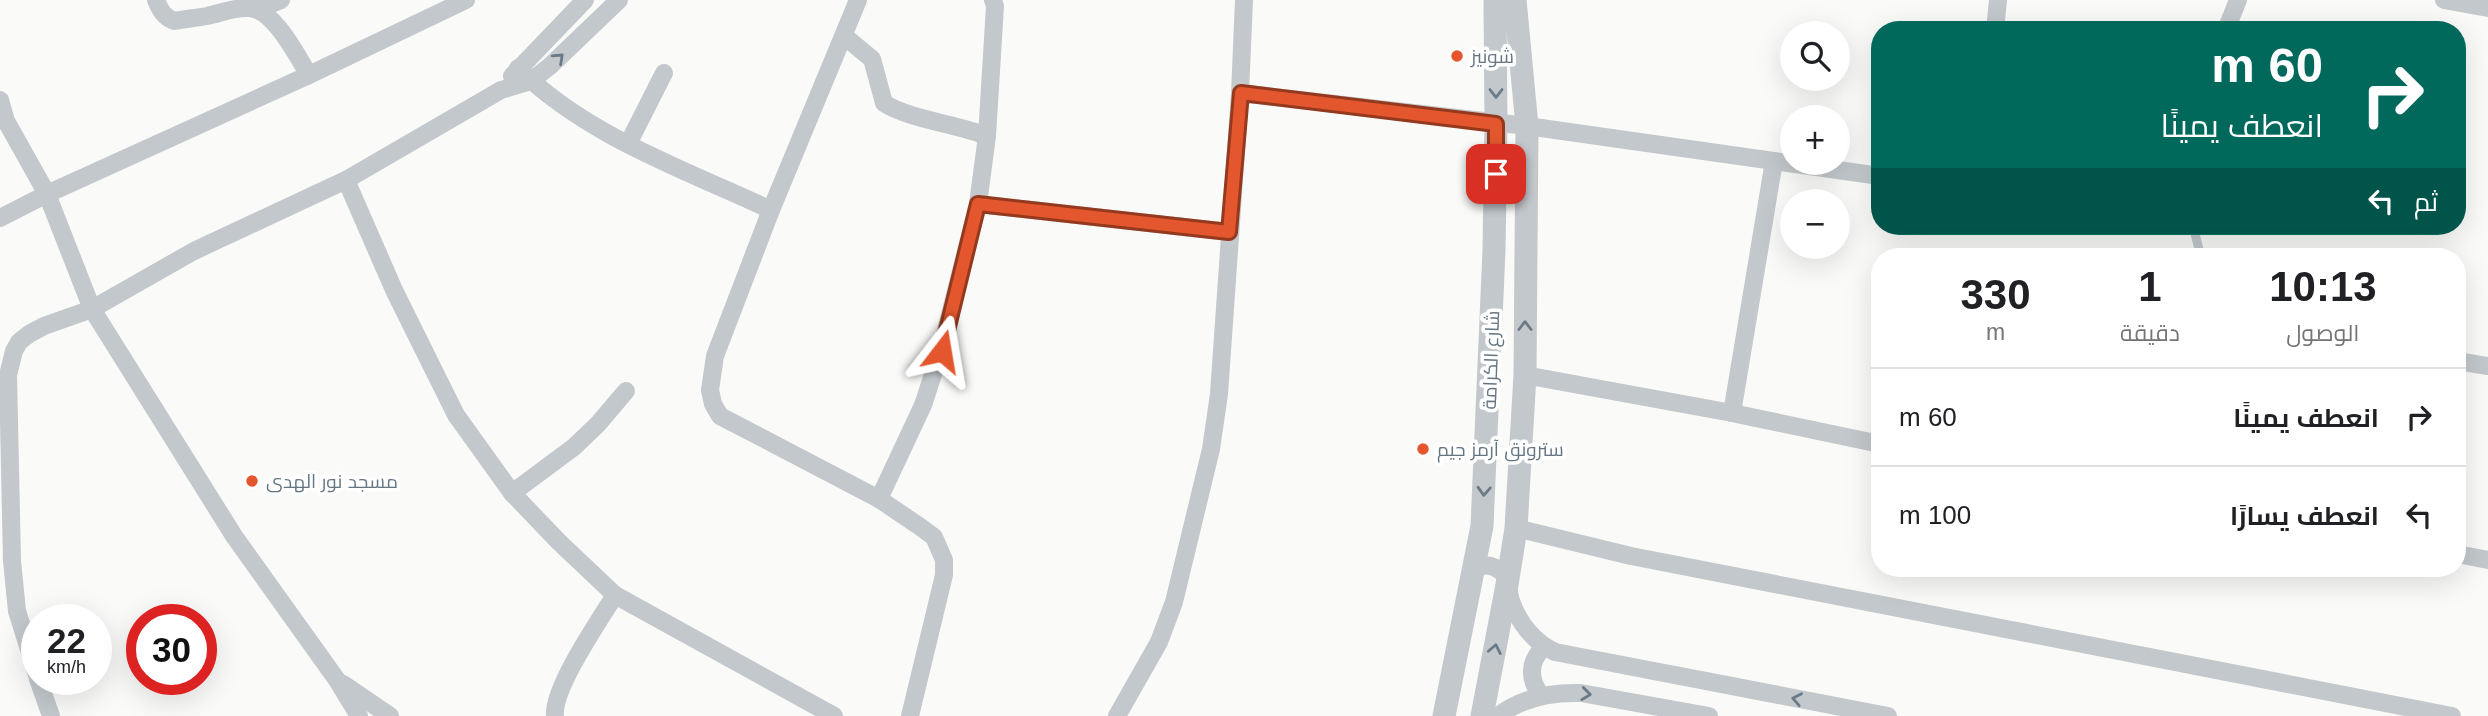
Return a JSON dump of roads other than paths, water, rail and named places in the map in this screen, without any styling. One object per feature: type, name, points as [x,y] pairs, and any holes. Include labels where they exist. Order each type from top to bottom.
[{"type":"street","points":[[156,0],[160,10],[168,19],[174,21],[229,10],[258,9],[280,29],[309,75]]},
{"type":"street","points":[[258,9],[281,0]]},
{"type":"street","points":[[0,218],[466,0]]},
{"type":"street","points":[[525,74],[585,0]]},
{"type":"street","points":[[21,624],[12,561],[8,375],[19,342],[44,326],[92,309],[194,251],[346,180],[525,74],[550,66],[601,7],[619,0]]},
{"type":"street","points":[[858,0],[771,210],[710,375],[713,404],[720,416],[879,499],[934,537],[944,560],[944,575],[910,716]]},
{"type":"street","points":[[879,499],[923,405],[942,351],[978,204],[987,136],[995,6],[993,0]]},
{"type":"street","points":[[1117,716],[1159,642],[1170,612],[1211,449],[1219,394],[1241,93],[1244,0]]},
{"type":"street","name":"شارع الكرامة","points":[[1444,716],[1482,526],[1489,405],[1496,124],[1494,0]]},
{"type":"street","name":"شارع الكرامة","points":[[1482,716],[1516,528],[1525,375],[1527,126],[1515,0]]},
{"type":"street","points":[[1996,21],[1998,0]]},
{"type":"street","points":[[2230,21],[2238,0]]},
{"type":"street","points":[[2444,0],[2488,8]]},
{"type":"street","points":[[844,36],[872,59],[884,103],[895,111],[964,127],[987,136]]},
{"type":"street","points":[[628,144],[664,73]]},
{"type":"street","points":[[525,74],[575,113],[628,144],[771,210]]},
{"type":"street","points":[[1241,93],[1527,126],[1871,175]]},
{"type":"street","points":[[0,100],[6,121],[47,194],[92,309],[234,536],[337,680],[359,716]]},
{"type":"street","points":[[1732,413],[1774,162]]},
{"type":"street","points":[[346,180],[394,290],[451,404],[512,493],[615,595],[834,716]]},
{"type":"street","points":[[978,204],[1229,232]]},
{"type":"street","points":[[2466,362],[2488,366]]},
{"type":"street","points":[[1525,375],[1732,413],[1871,442]]},
{"type":"street","points":[[512,493],[574,447],[626,391]]},
{"type":"street","points":[[1516,528],[1644,559],[2452,716]]},
{"type":"street","points":[[2466,556],[2488,560]]},
{"type":"street","points":[[1475,569],[1486,565],[1498,568],[1506,579],[1510,599],[1522,624],[1544,647],[1567,656],[1888,716]]},
{"type":"street","points":[[555,716],[556,700],[571,669],[615,595]]},
{"type":"street","points":[[1541,695],[1533,682],[1532,667],[1534,659],[1544,647]]},
{"type":"street","points":[[337,680],[390,716]]},
{"type":"street","points":[[1498,716],[1541,695],[1581,693],[1709,716]]},
{"type":"street","points":[[43,695],[51,716]]},
{"type":"place","name":"شونيز","points":[[1457,56]]},
{"type":"place","name":"سترونق آرمز جيم","points":[[1423,449]]},
{"type":"place","name":"مسجد نور الهدى","points":[[252,481]]}]
